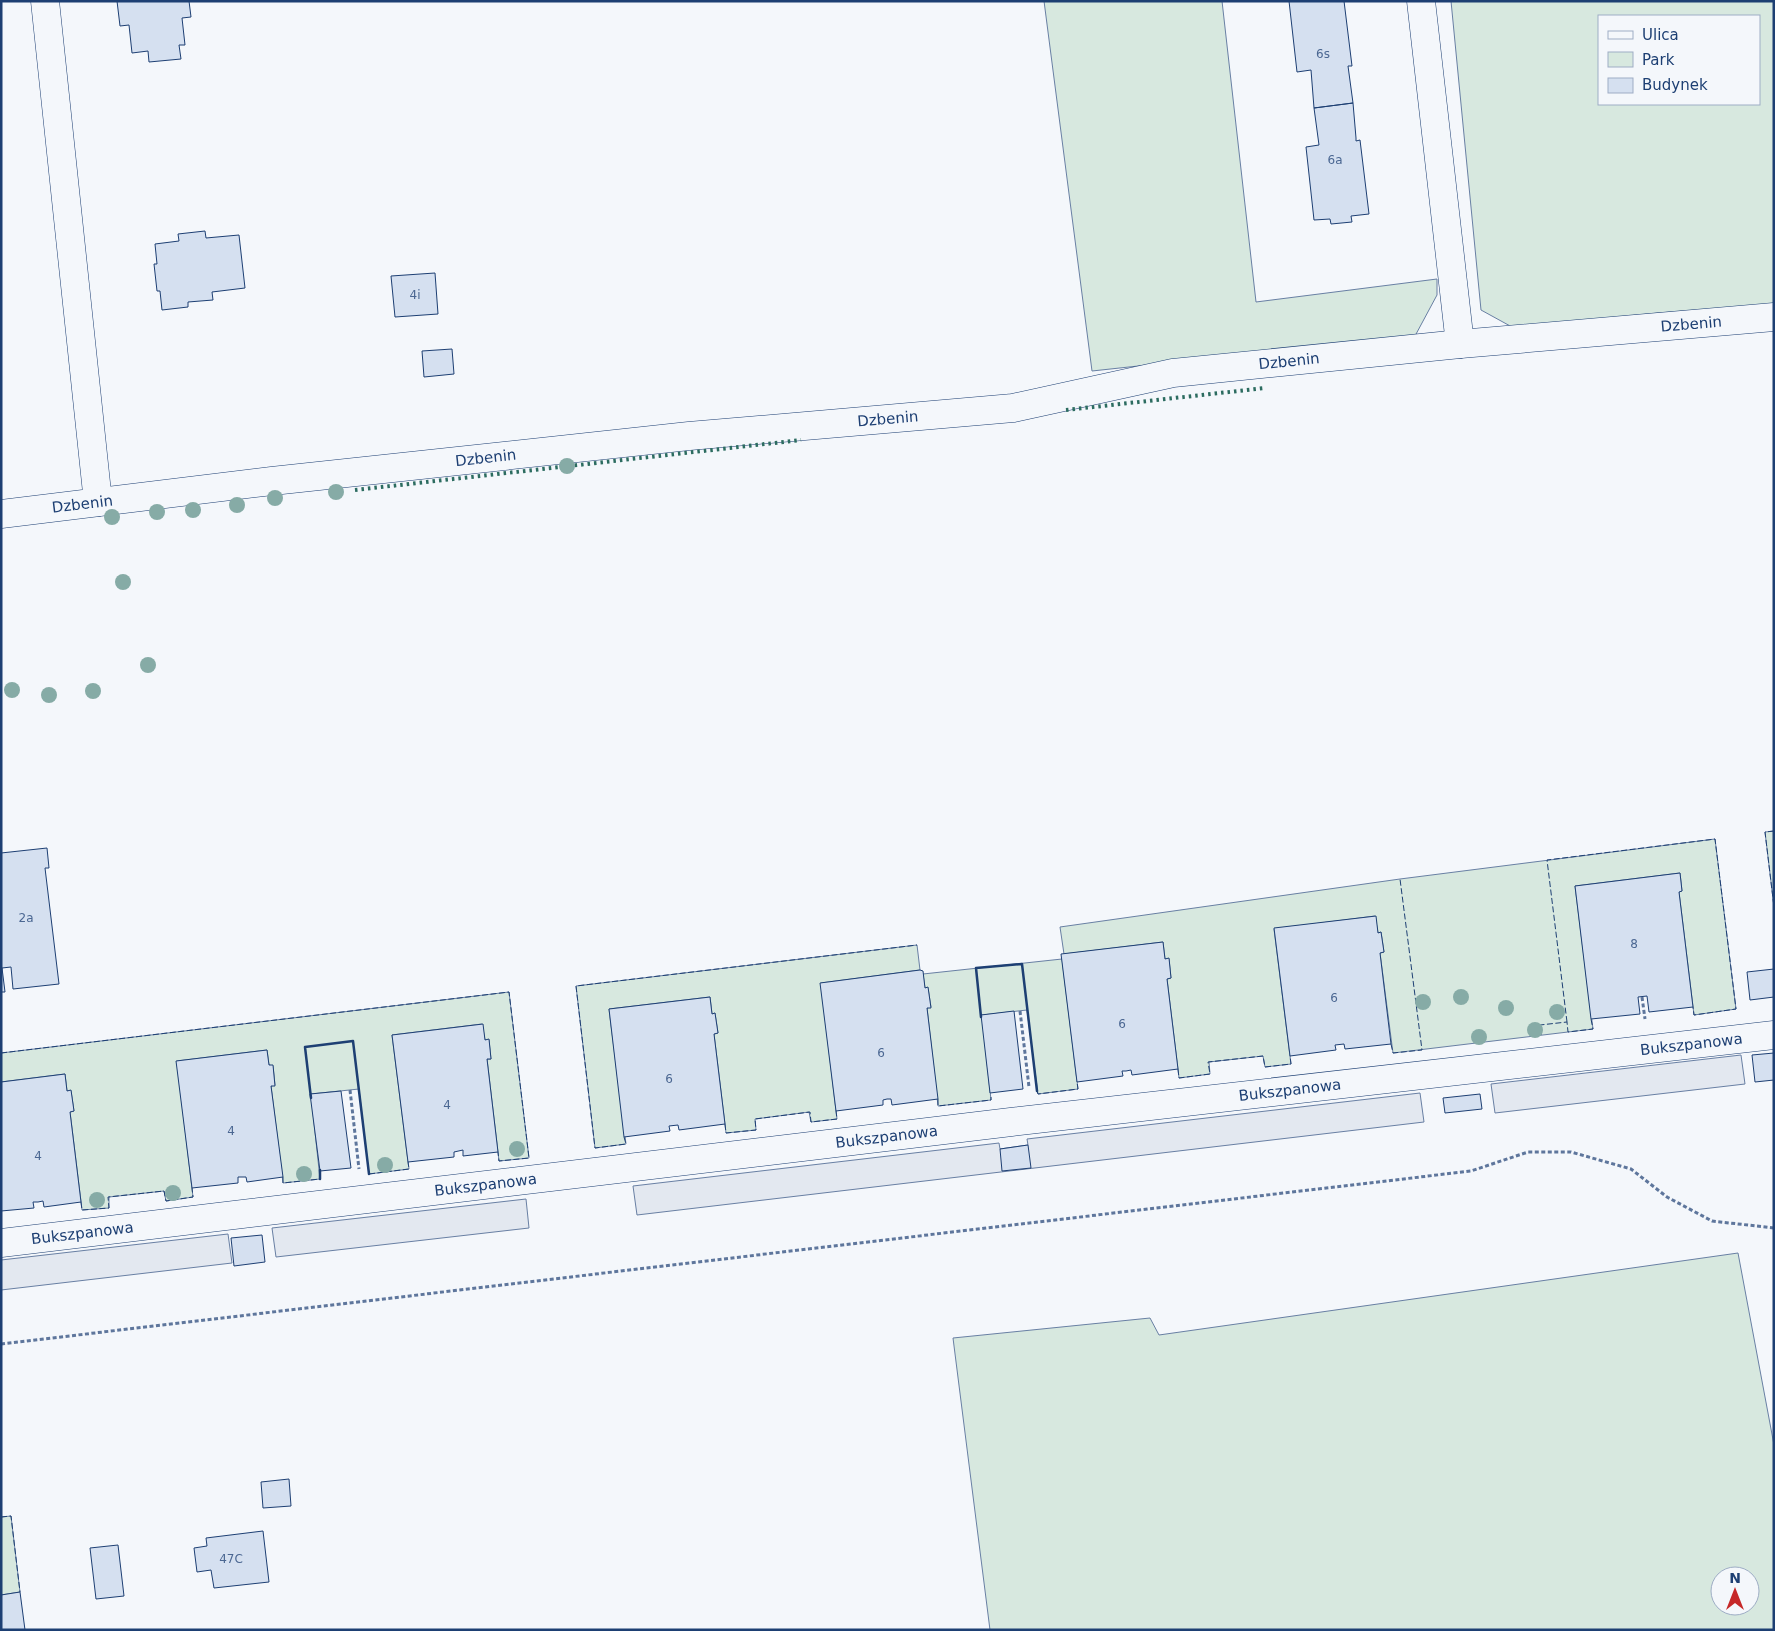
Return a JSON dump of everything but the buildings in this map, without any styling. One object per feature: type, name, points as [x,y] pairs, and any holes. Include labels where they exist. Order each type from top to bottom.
[{"type":"street","points":[[45,1],[98,502]]},
{"type":"street","points":[[1422,1],[1460,344]]},
{"type":"street","name":"Dzbenin","points":[[1,514],[282,480],[689,436],[1013,408],[1174,373],[1460,344],[1774,317]]},
{"type":"street","name":"Bukszpanowa","points":[[1,1243],[1011,1122],[1774,1035]]},
{"type":"path","points":[[1642,997],[1645,1020]]},
{"type":"path","points":[[1020,1010],[1030,1094]]},
{"type":"path","points":[[350,1090],[360,1174]]},
{"type":"path","points":[[1,1344],[1471,1171],[1528,1152],[1571,1152],[1631,1169],[1667,1197],[1712,1221],[1774,1228]]},
{"type":"green space","points":[[1044,1],[1222,1],[1256,302],[1437,279],[1437,295],[1415,336],[1092,371]]},
{"type":"green space","points":[[1451,1],[1774,1],[1774,304],[1512,327],[1481,310]]},
{"type":"green space","points":[[1774,831],[1774,907],[1765,832]]},
{"type":"green space","points":[[1715,839],[1736,1009],[1694,1015],[1679,892],[1682,891],[1680,873],[1575,886],[1593,1029],[1393,1053],[1380,953],[1384,952],[1381,932],[1378,933],[1375,916],[1274,929],[1291,1064],[1265,1067],[1263,1056],[1209,1062],[1210,1074],[1179,1078],[1167,979],[1171,978],[1169,959],[1165,959],[1163,942],[1064,954],[1060,927],[1400,879]]},
{"type":"green space","points":[[917,945],[920,970],[821,983],[837,1119],[811,1122],[809,1112],[755,1119],[756,1130],[726,1133],[714,1034],[718,1033],[715,1013],[712,1014],[710,997],[609,1009],[626,1144],[595,1148],[576,986]]},
{"type":"green space","points":[[1062,959],[1078,1089],[1038,1094],[1027,1010],[982,1015],[991,1100],[938,1106],[927,1008],[931,1007],[928,988],[925,988],[923,974]]},
{"type":"green space","points":[[509,992],[529,1158],[499,1161],[487,1059],[491,1059],[489,1040],[485,1040],[482,1024],[392,1035],[409,1169],[369,1174],[359,1089],[311,1094],[320,1179],[283,1183],[271,1086],[275,1085],[273,1066],[269,1065],[267,1050],[177,1061],[193,1197],[166,1201],[164,1191],[109,1197],[109,1208],[82,1210],[70,1112],[74,1111],[71,1091],[67,1091],[65,1074],[1,1082],[1,1053]]},
{"type":"green space","points":[[1738,1253],[1774,1445],[1774,1630],[990,1630],[953,1338],[1150,1318],[1159,1335]]},
{"type":"green space","points":[[11,1516],[20,1592],[1,1595],[1,1517]]},
{"type":"shaded area","points":[[1741,1055],[1745,1084],[1495,1113],[1491,1084]]},
{"type":"shaded area","points":[[1420,1093],[1424,1122],[637,1215],[633,1186],[999,1143],[1000,1149],[1028,1145],[1027,1139]]},
{"type":"shaded area","points":[[526,1199],[529,1228],[276,1257],[272,1228]]},
{"type":"shaded area","points":[[228,1234],[232,1263],[1,1290],[1,1260]]},
{"type":"hedge","points":[[1066,410],[1265,388]]},
{"type":"hedge","points":[[355,490],[801,440]]},
{"type":"fence","points":[[1774,831],[1765,832],[1774,907]]},
{"type":"fence","points":[[1567,1022],[1547,860],[1715,839],[1736,1009],[1694,1015],[1693,1007]]},
{"type":"fence","points":[[1391,1044],[1393,1053],[1422,1050],[1400,879]]},
{"type":"fence","points":[[624,1137],[626,1144],[595,1148],[576,986],[917,945]]},
{"type":"fence","points":[[1,1053],[509,992],[529,1158],[499,1161],[498,1152]]},
{"type":"fence","points":[[1541,1035],[1540,1025],[1567,1022],[1568,1032],[1593,1029],[1591,1019]]},
{"type":"fence","points":[[1178,1069],[1179,1078],[1210,1074],[1208,1062],[1263,1056],[1265,1067],[1291,1064],[1290,1056]]},
{"type":"fence","points":[[1037,1091],[1038,1094],[1078,1089],[1077,1082]]},
{"type":"fence","points":[[938,1099],[938,1106],[991,1100],[991,1097]]},
{"type":"fence","points":[[725,1124],[726,1133],[756,1130],[755,1119],[810,1112],[811,1122],[837,1119],[836,1111]]},
{"type":"fence","points":[[369,1174],[409,1169],[408,1162]]},
{"type":"fence","points":[[283,1177],[283,1183],[320,1179],[320,1171]]},
{"type":"fence","points":[[81,1202],[82,1210],[109,1208],[108,1197],[164,1191],[166,1201],[193,1197],[192,1188]]},
{"type":"fence","points":[[1,1517],[11,1516],[20,1592]]},
{"type":"wall","points":[[981,1017],[976,968],[1022,964],[1037,1091]]},
{"type":"wall","points":[[311,1098],[305,1047],[353,1041],[369,1174]]},
{"type":"wall","points":[[320,1170],[320,1179]]}]
